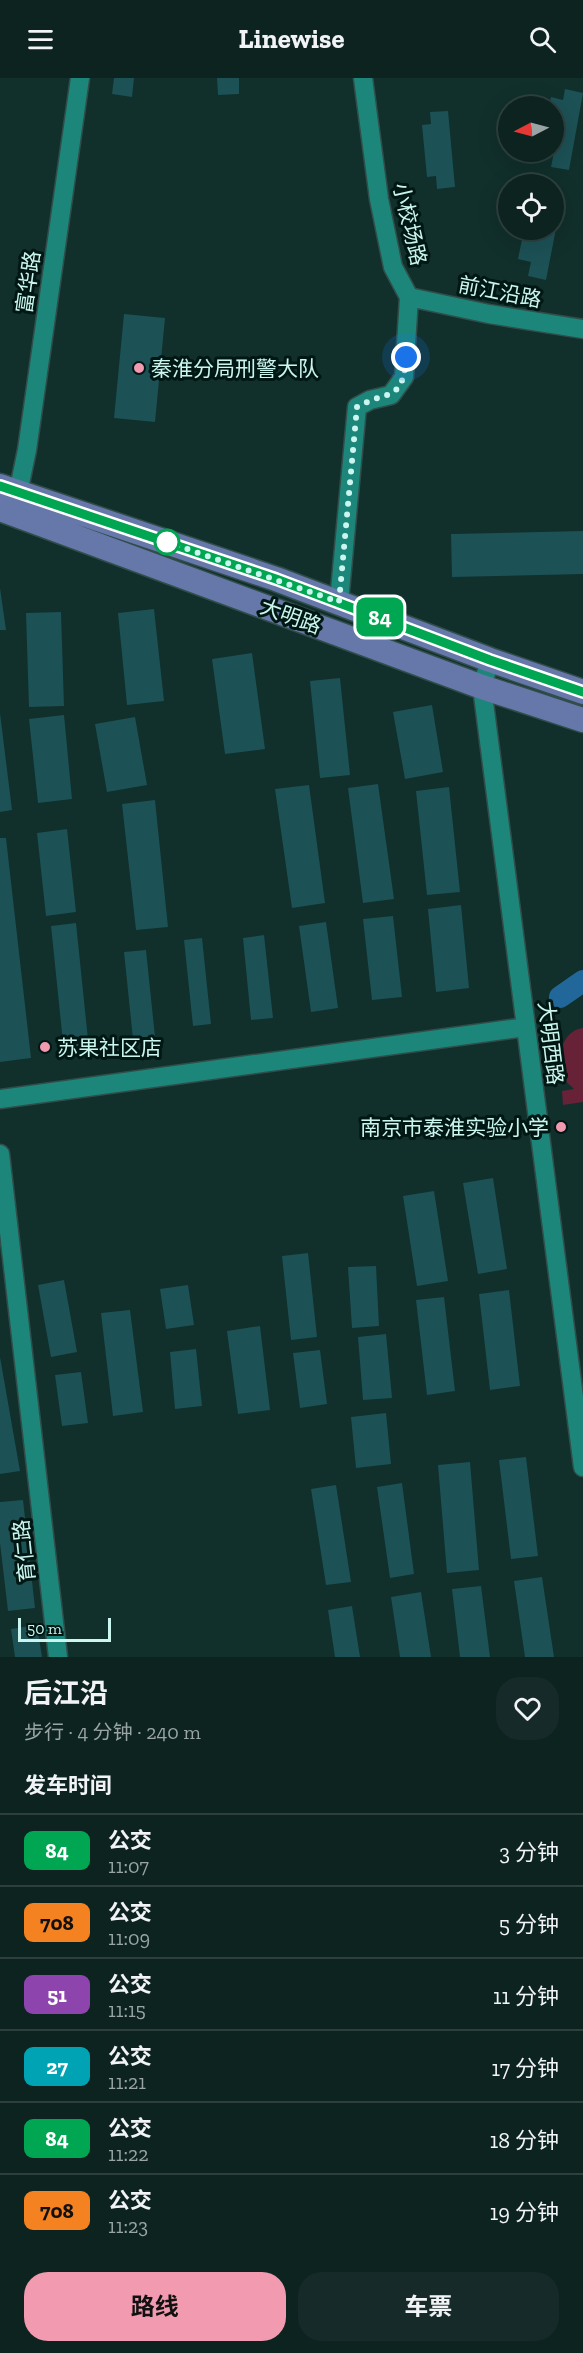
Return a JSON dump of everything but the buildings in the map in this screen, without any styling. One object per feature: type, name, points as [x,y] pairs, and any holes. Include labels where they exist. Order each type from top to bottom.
[{"type":"main road","points":[[9,489],[339,602],[490,660],[583,692]]},
{"type":"main road","name":"大明路","points":[[0,509],[482,687],[583,720]]},
{"type":"street","name":"富华路","points":[[9,489],[27,450],[80,78]]},
{"type":"street","name":"小校场路","points":[[339,602],[357,407],[370,400],[391,395],[404,377],[409,297],[393,267],[379,199],[363,78]]},
{"type":"street","name":"前江沿路","points":[[409,297],[489,314],[583,329]]},
{"type":"street","name":"大明西路","points":[[490,660],[482,687],[583,1467]]},
{"type":"street","points":[[0,1099],[526,1028]]},
{"type":"street","name":"育仁路","points":[[0,1154],[58,1657]]},
{"type":"shaded area","points":[[583,1028],[583,1102],[563,1105],[562,1091],[574,1089],[564,1079],[561,1072],[560,1055],[565,1040],[570,1034]]},
{"type":"waterway","points":[[560,997],[583,981]]},
{"type":"bus line","name":"84","points":[[0,486],[276,579],[490,660],[583,692]]},
{"type":"place","name":"秦淮分局刑警大队","points":[[139,368]]},
{"type":"place","name":"苏果社区店","points":[[45,1047]]},
{"type":"place","name":"南京市泰淮实验小学","points":[[561,1127]]},
{"type":"route","points":[[167,542],[339,602],[357,407],[370,400],[391,395],[399,387],[404,377],[406,357]]}]
